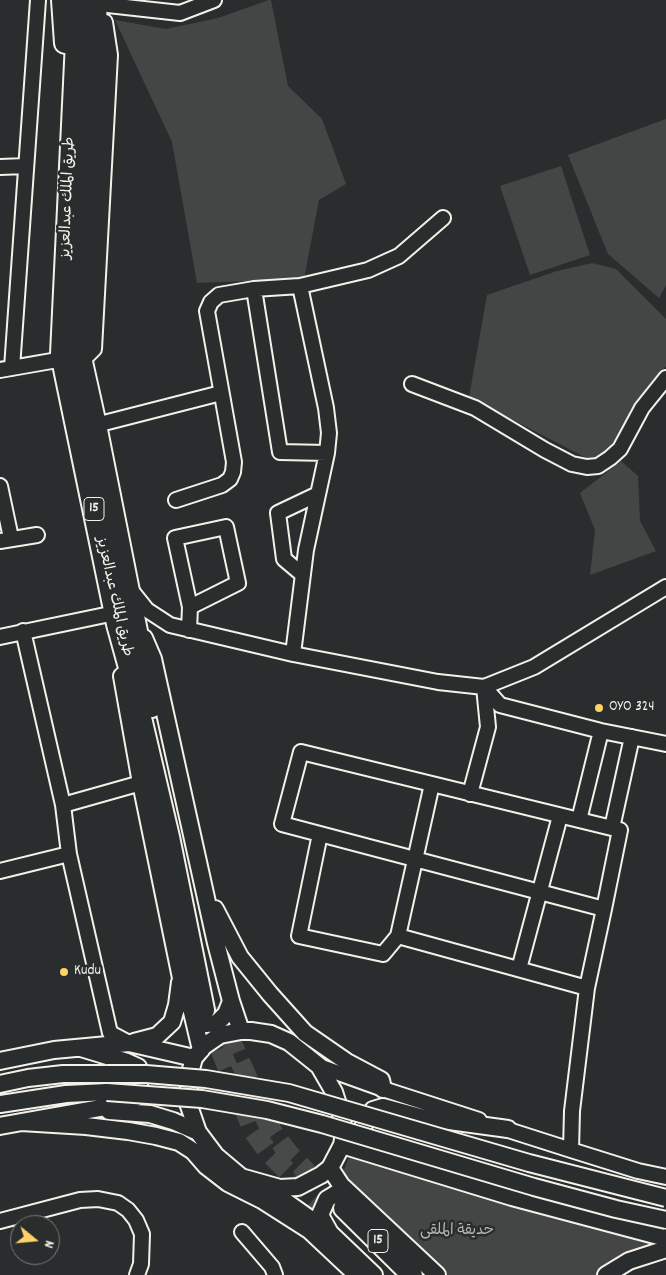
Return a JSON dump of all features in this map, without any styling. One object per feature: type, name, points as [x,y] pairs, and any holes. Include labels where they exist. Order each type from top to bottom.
[{"type":"highway","points":[[62,0],[81,132]]},
{"type":"highway","name":"طريق الملك عبدالعزيز","points":[[73,360],[80,352],[81,132],[78,0]]},
{"type":"highway","name":"طريق الملك عبدالعزيز","points":[[81,132],[104,7]]},
{"type":"highway","name":"طريق الملك عبدالعزيز","points":[[73,360],[96,425],[129,588],[122,615]]},
{"type":"highway","name":"طريق الملك عبدالعزيز","points":[[73,360],[122,615],[145,674],[211,1007]]},
{"type":"highway","name":"15","points":[[342,1214],[394,1275]]},
{"type":"highway","name":"15","points":[[342,1214],[412,1275]]},
{"type":"main road","points":[[0,1061],[54,1050],[129,1043],[157,1036],[172,1022],[177,1005],[181,978],[141,783],[120,663],[122,615]]},
{"type":"main road","points":[[122,615],[153,659],[202,879],[211,1007],[190,1073],[188,1103],[198,1132],[216,1156],[241,1176],[342,1214],[437,1275]]},
{"type":"main road","points":[[202,879],[221,922],[240,957],[270,994],[305,1033],[347,1062],[381,1080],[383,1089]]},
{"type":"main road","points":[[181,978],[211,1007],[241,1031]]},
{"type":"main road","points":[[129,1043],[197,1054],[220,1036],[241,1031],[251,1031],[271,1034],[290,1042],[319,1066],[334,1092],[342,1114],[344,1133],[342,1144],[330,1168],[298,1187],[280,1188],[260,1183]]},
{"type":"main road","points":[[0,1126],[117,1105],[136,1097],[139,1086],[138,1067],[81,1048]]},
{"type":"main road","points":[[0,1084],[28,1078],[63,1074],[146,1074],[206,1079],[289,1093],[529,1163],[666,1198]]},
{"type":"main road","points":[[0,1104],[66,1094],[107,1092],[202,1099],[267,1110],[322,1124],[534,1187],[666,1220]]},
{"type":"main road","points":[[508,1130],[420,1117],[383,1107],[373,1110],[364,1124],[361,1140],[380,1152],[521,1200],[666,1238]]},
{"type":"main road","points":[[77,1112],[120,1111],[150,1114],[173,1121],[198,1132]]},
{"type":"main road","points":[[22,1122],[128,1131],[179,1142],[193,1151],[206,1166],[228,1183],[262,1200],[309,1230],[357,1275]]},
{"type":"main road","points":[[342,1144],[449,1176]]},
{"type":"main road","points":[[330,1168],[341,1185],[342,1214],[374,1275]]},
{"type":"main road","points":[[606,1275],[629,1261],[666,1249]]},
{"type":"street","points":[[38,0],[26,166],[6,369],[73,360],[94,349],[110,55],[104,7],[180,13],[214,0]]},
{"type":"street","points":[[0,167],[26,166]]},
{"type":"street","points":[[176,500],[222,485],[230,478],[233,472],[234,462],[207,311],[211,302],[219,295],[254,289],[300,286],[368,270],[399,256],[443,218]]},
{"type":"street","points":[[293,654],[306,550],[327,453],[329,433],[326,408],[300,286]]},
{"type":"street","points":[[254,289],[280,452],[327,453]]},
{"type":"street","points":[[412,384],[475,408],[545,450],[572,464],[587,467],[598,466],[620,448],[642,408],[666,378]]},
{"type":"street","points":[[96,425],[221,393]]},
{"type":"street","points":[[0,486],[6,540],[38,535]]},
{"type":"street","points":[[303,575],[284,559],[278,513],[318,494]]},
{"type":"street","points":[[189,630],[190,607],[175,538],[226,527],[238,583],[190,607]]},
{"type":"street","points":[[129,588],[147,610],[170,625],[293,654],[438,682],[484,687],[534,667],[666,587]]},
{"type":"street","points":[[0,637],[23,631],[122,615]]},
{"type":"street","points":[[23,631],[63,805],[69,854],[110,1033],[129,1043]]},
{"type":"street","points":[[484,687],[500,705],[602,731],[666,744]]},
{"type":"street","points":[[470,794],[488,727],[484,687]]},
{"type":"street","points":[[579,820],[602,731]]},
{"type":"street","points":[[612,828],[632,737]]},
{"type":"street","points":[[570,1150],[572,1111],[587,988],[604,908],[620,830],[300,752],[282,824],[604,908]]},
{"type":"street","points":[[63,805],[141,783]]},
{"type":"street","points":[[320,834],[299,936],[383,954],[398,936],[432,784]]},
{"type":"street","points":[[519,969],[560,816]]},
{"type":"street","points":[[0,870],[69,854]]},
{"type":"street","points":[[398,936],[587,988]]},
{"type":"street","points":[[319,1066],[570,1150],[638,1171],[666,1177]]},
{"type":"street","points":[[0,1222],[80,1200],[98,1199],[118,1203],[128,1210],[136,1220],[142,1234],[141,1264],[137,1275]]},
{"type":"street","points":[[242,1232],[272,1267],[275,1275]]},
{"type":"green space","points":[[271,0],[288,86],[322,119],[346,184],[319,200],[304,279],[197,283],[172,142],[115,20],[166,29],[218,18]]},
{"type":"green space","points":[[666,119],[666,285],[659,298],[608,254],[568,155]]},
{"type":"green space","points":[[561,166],[590,255],[530,275],[500,186]]},
{"type":"green space","points":[[592,263],[616,269],[666,319],[666,366],[631,409],[620,436],[594,462],[469,397],[487,295],[557,271]]},
{"type":"green space","points":[[621,461],[638,476],[640,521],[656,551],[590,575],[595,530],[580,493]]},
{"type":"green space","name":"حديقة الملقى","points":[[349,1157],[654,1244],[626,1254],[596,1275],[441,1275],[341,1177]]},
{"type":"tunnel","points":[[216,1007],[266,1120],[290,1155],[308,1173]]},
{"type":"tunnel","points":[[209,1021],[253,1131],[269,1153],[335,1218]]},
{"type":"place","name":"OYO 324","points":[[599,708]]},
{"type":"place","name":"Kudu","points":[[64,972]]}]
